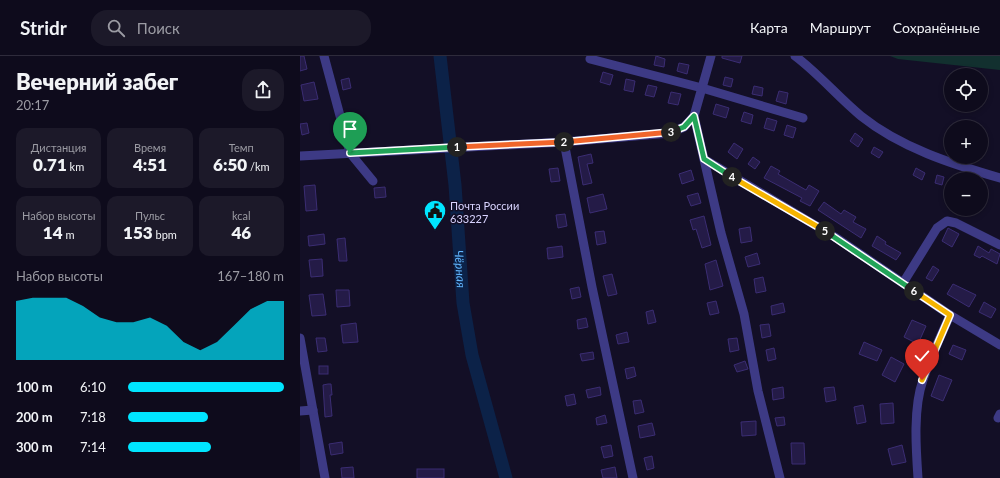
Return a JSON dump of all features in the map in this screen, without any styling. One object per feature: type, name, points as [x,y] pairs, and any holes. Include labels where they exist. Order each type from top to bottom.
[{"type":"street","points":[[324,56],[350,153],[373,181]]},
{"type":"street","points":[[300,156],[564,142],[670,133],[684,127],[694,116],[711,56]]},
{"type":"street","points":[[795,56],[862,116],[892,136],[945,161],[1000,178]]},
{"type":"street","points":[[590,59],[702,88],[803,118]]},
{"type":"street","points":[[694,116],[721,233],[744,314],[758,391],[780,478]]},
{"type":"street","points":[[564,142],[592,287],[633,478]]},
{"type":"street","points":[[704,159],[835,237],[950,315],[1000,344]]},
{"type":"street","points":[[902,283],[937,228],[948,221],[956,223],[1000,245]]},
{"type":"street","points":[[918,478],[918,399],[922,380],[950,315]]},
{"type":"street","points":[[300,338],[324,478]]},
{"type":"street","points":[[300,411],[313,410]]},
{"type":"green space","points":[[890,56],[1000,56],[1000,70],[988,68],[898,59]]},
{"type":"building","points":[[300,56],[304,56],[307,69],[300,71]]},
{"type":"building","points":[[656,56],[665,59],[664,67],[654,65]]},
{"type":"building","points":[[722,56],[742,56],[740,63],[722,58]]},
{"type":"building","points":[[679,63],[689,65],[687,74],[677,71]]},
{"type":"building","points":[[603,72],[613,75],[610,85],[600,82]]},
{"type":"building","points":[[725,77],[733,79],[731,87],[723,85]]},
{"type":"building","points":[[349,78],[351,88],[343,90],[341,80]]},
{"type":"building","points":[[626,79],[635,81],[633,92],[624,90]]},
{"type":"building","points":[[314,82],[318,99],[304,101],[301,85]]},
{"type":"building","points":[[648,85],[657,87],[654,97],[645,95]]},
{"type":"building","points":[[754,86],[763,88],[762,96],[752,94]]},
{"type":"building","points":[[779,91],[788,93],[786,104],[776,101]]},
{"type":"building","points":[[671,92],[681,94],[678,105],[668,103]]},
{"type":"building","points":[[716,104],[729,108],[726,118],[713,114]]},
{"type":"building","points":[[744,112],[753,115],[751,124],[741,121]]},
{"type":"building","points":[[767,118],[777,121],[774,131],[764,128]]},
{"type":"building","points":[[354,119],[356,128],[350,129],[348,121]]},
{"type":"building","points":[[307,123],[309,133],[302,135],[300,124]]},
{"type":"building","points":[[787,125],[796,128],[793,138],[784,135]]},
{"type":"building","points":[[855,133],[863,139],[858,147],[850,141]]},
{"type":"building","points":[[734,143],[743,149],[737,159],[728,152]]},
{"type":"building","points":[[874,147],[883,152],[879,158],[871,153]]},
{"type":"building","points":[[591,154],[593,163],[587,164],[592,183],[583,185],[578,157]]},
{"type":"building","points":[[753,157],[760,162],[755,169],[748,164]]},
{"type":"building","points":[[771,166],[780,171],[778,174],[806,190],[809,185],[819,191],[810,206],[800,201],[802,198],[764,178]]},
{"type":"building","points":[[558,168],[560,181],[551,182],[549,169]]},
{"type":"building","points":[[916,168],[925,173],[922,180],[913,175]]},
{"type":"building","points":[[691,170],[694,180],[682,184],[679,174]]},
{"type":"building","points":[[937,175],[944,177],[942,185],[935,183]]},
{"type":"building","points":[[315,185],[317,210],[306,211],[304,186]]},
{"type":"building","points":[[385,187],[386,197],[375,198],[374,188]]},
{"type":"building","points":[[698,193],[701,203],[691,206],[687,196]]},
{"type":"building","points":[[603,194],[607,209],[590,213],[587,198]]},
{"type":"building","points":[[824,202],[841,214],[844,210],[856,217],[853,222],[866,229],[861,238],[818,210]]},
{"type":"building","points":[[565,214],[567,226],[558,228],[556,215]]},
{"type":"building","points":[[704,216],[711,245],[702,248],[696,229],[693,230],[690,220]]},
{"type":"building","points":[[750,227],[752,241],[741,243],[739,229]]},
{"type":"building","points":[[948,228],[959,234],[952,247],[942,241]]},
{"type":"building","points":[[604,231],[606,243],[597,245],[595,232]]},
{"type":"building","points":[[324,234],[325,244],[309,246],[308,236]]},
{"type":"building","points":[[877,236],[886,242],[885,244],[901,253],[896,260],[872,246]]},
{"type":"building","points":[[345,238],[347,261],[339,261],[337,239]]},
{"type":"building","points":[[562,246],[563,257],[548,259],[547,248]]},
{"type":"building","points":[[978,246],[989,253],[991,249],[1000,254],[997,264],[982,256],[980,258],[974,255]]},
{"type":"building","points":[[757,253],[760,264],[748,267],[745,257]]},
{"type":"building","points":[[322,259],[323,276],[311,277],[309,260]]},
{"type":"building","points":[[716,260],[723,286],[710,290],[705,264]]},
{"type":"building","points":[[933,266],[939,270],[932,281],[926,278]]},
{"type":"building","points":[[612,274],[617,294],[608,296],[603,276]]},
{"type":"building","points":[[763,277],[766,291],[756,293],[754,279]]},
{"type":"building","points":[[953,284],[976,295],[969,307],[947,294]]},
{"type":"building","points":[[579,287],[581,297],[572,299],[570,289]]},
{"type":"building","points":[[336,290],[349,290],[350,306],[337,307]]},
{"type":"building","points":[[323,294],[326,315],[312,316],[309,295]]},
{"type":"building","points":[[716,301],[719,313],[710,315],[707,303]]},
{"type":"building","points":[[984,302],[996,309],[991,318],[979,312]]},
{"type":"building","points":[[783,303],[785,312],[772,315],[771,306]]},
{"type":"building","points":[[653,310],[656,322],[648,324],[646,312]]},
{"type":"building","points":[[586,318],[588,327],[578,329],[577,320]]},
{"type":"building","points":[[912,320],[926,326],[918,344],[904,337]]},
{"type":"building","points":[[356,323],[358,342],[343,343],[341,325]]},
{"type":"building","points":[[769,324],[771,336],[762,338],[760,325]]},
{"type":"building","points":[[627,332],[629,342],[618,344],[616,335]]},
{"type":"building","points":[[316,338],[325,338],[327,351],[318,352]]},
{"type":"building","points":[[737,338],[739,350],[730,352],[728,339]]},
{"type":"building","points":[[864,342],[882,350],[877,361],[859,354]]},
{"type":"building","points":[[953,345],[966,350],[962,360],[949,354]]},
{"type":"building","points":[[774,348],[776,359],[768,361],[766,350]]},
{"type":"building","points":[[593,352],[594,359],[582,361],[580,354]]},
{"type":"building","points":[[891,357],[904,364],[895,382],[882,375]]},
{"type":"building","points":[[745,361],[748,369],[737,372],[734,365]]},
{"type":"building","points":[[319,366],[328,366],[328,374],[319,374]]},
{"type":"building","points":[[634,367],[636,376],[627,379],[625,369]]},
{"type":"building","points":[[939,375],[952,380],[943,401],[931,396]]},
{"type":"building","points":[[331,384],[332,395],[330,395],[332,416],[325,417],[323,385]]},
{"type":"building","points":[[600,387],[601,395],[588,398],[586,390]]},
{"type":"building","points":[[783,387],[784,398],[773,400],[772,389]]},
{"type":"building","points":[[834,387],[836,400],[826,402],[824,388]]},
{"type":"building","points":[[574,394],[576,404],[567,406],[565,396]]},
{"type":"building","points":[[641,400],[644,412],[635,414],[633,401]]},
{"type":"building","points":[[893,403],[894,423],[881,424],[880,404]]},
{"type":"building","points":[[863,405],[866,422],[857,424],[854,407]]},
{"type":"building","points":[[605,415],[607,423],[597,425],[596,418]]},
{"type":"building","points":[[784,417],[785,425],[777,426],[775,418]]},
{"type":"building","points":[[756,421],[756,435],[742,436],[741,422]]},
{"type":"building","points":[[652,423],[655,435],[640,438],[638,426]]},
{"type":"building","points":[[342,442],[343,453],[331,455],[329,444]]},
{"type":"building","points":[[791,443],[804,443],[805,464],[792,464]]},
{"type":"building","points":[[611,445],[613,456],[604,458],[601,447]]},
{"type":"building","points":[[902,445],[906,462],[892,465],[888,449]]},
{"type":"building","points":[[652,456],[654,468],[647,470],[644,458]]},
{"type":"building","points":[[353,467],[354,478],[342,478],[341,468]]},
{"type":"building","points":[[615,467],[617,478],[603,478],[601,470]]},
{"type":"building","points":[[417,469],[444,469],[444,478],[417,478]]},
{"type":"waterway","name":"Чёрная","points":[[440,56],[455,185],[463,303],[472,355],[506,478]]},
{"type":"place","name":"Почта России 633227","points":[[435,230]]},
{"type":"route","points":[[350,153],[564,142],[670,133],[684,127],[694,116],[704,159],[751,189],[835,237],[950,315],[922,380]]}]
